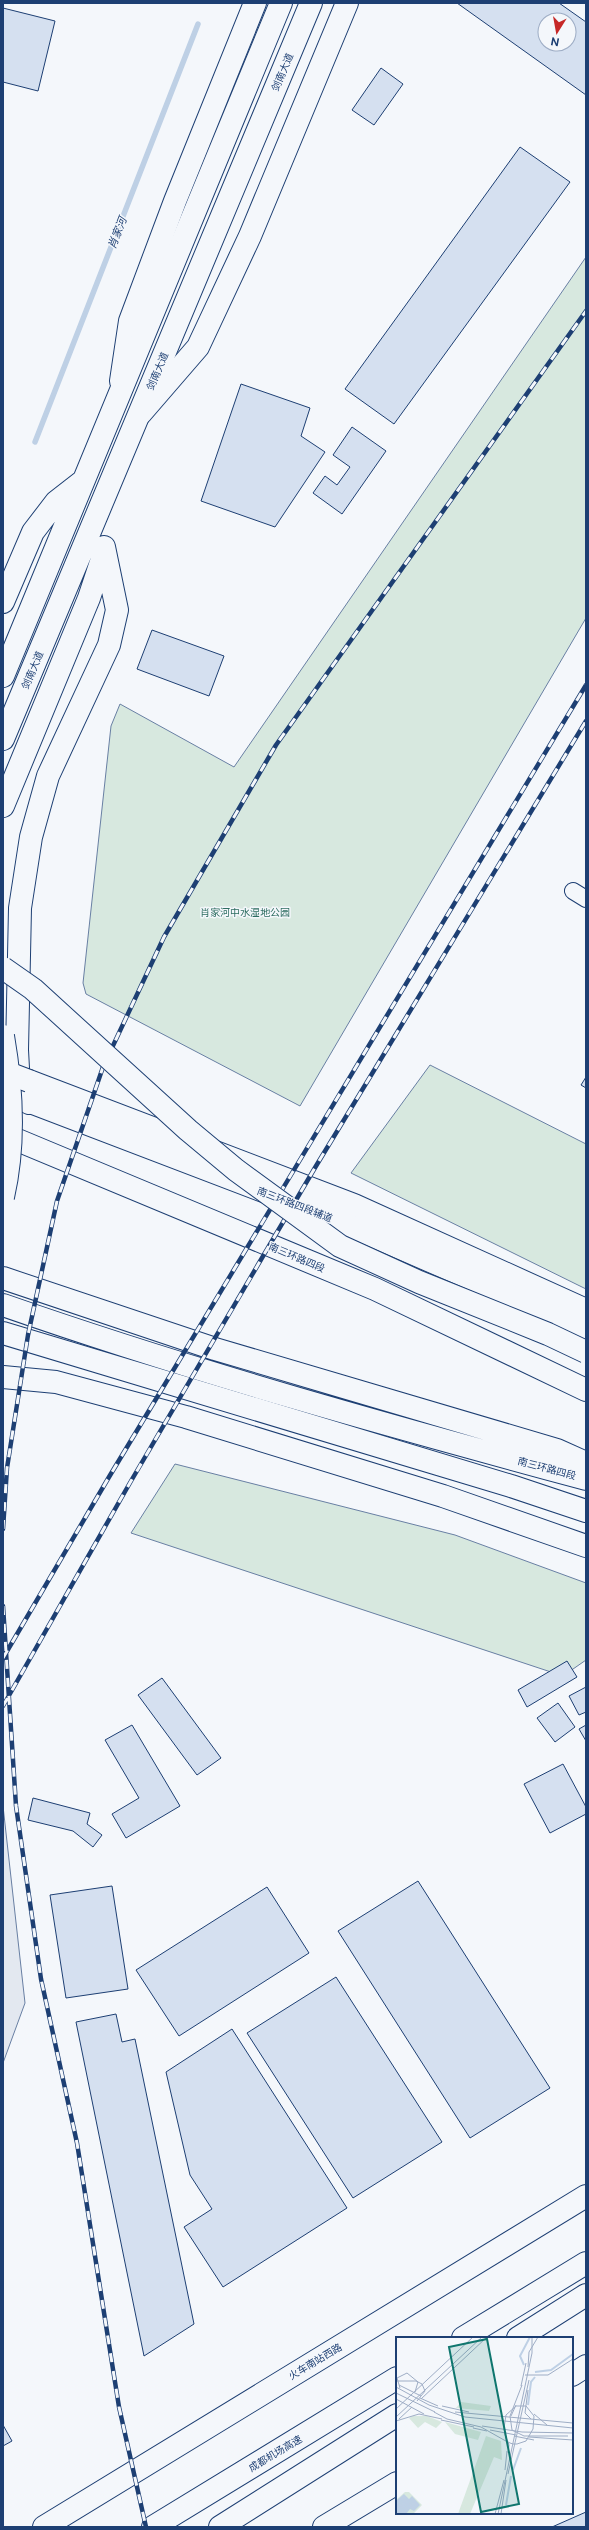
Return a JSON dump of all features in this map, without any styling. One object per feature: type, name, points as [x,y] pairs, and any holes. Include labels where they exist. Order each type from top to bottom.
[{"type":"main road","points":[[118,402],[130,321],[175,201],[255,3]]},
{"type":"main road","points":[[3,676],[118,402],[281,3]]},
{"type":"main road","name":"剑南大道","points":[[3,739],[102,506],[311,3]]},
{"type":"main road","points":[[138,417],[198,348],[250,236],[348,3]]},
{"type":"main road","points":[[3,579],[33,532],[56,502],[84,480]]},
{"type":"main road","points":[[3,806],[89,598],[104,552],[102,506]]},
{"type":"main road","points":[[3,602],[33,532]]},
{"type":"main road","points":[[29,1103],[19,1087],[17,1050],[20,908],[31,837],[48,776],[109,645],[117,610],[104,547]]},
{"type":"main road","points":[[3,820],[12,786]]},
{"type":"main road","points":[[3,933],[11,918],[24,881]]},
{"type":"main road","points":[[3,968],[33,989],[230,1165],[340,1246],[419,1282],[548,1334],[586,1352]]},
{"type":"main road","points":[[3,1036],[9,1070],[10,1167],[3,1197]]},
{"type":"main road","points":[[5,1078],[29,1081],[354,1205],[586,1310]]},
{"type":"main road","name":"南三环路四段辅道","points":[[5,1078],[29,1103],[308,1208],[488,1286],[586,1316]]},
{"type":"main road","name":"南三环路四段","points":[[3,1134],[375,1290],[586,1390]]},
{"type":"main road","name":"南三环路四段","points":[[3,1278],[215,1349],[557,1450],[586,1463]]},
{"type":"main road","points":[[488,1286],[586,1332]]},
{"type":"main road","name":"南三环路四段","points":[[3,1305],[257,1387],[586,1479]]},
{"type":"main road","points":[[3,1333],[511,1486],[586,1511]]},
{"type":"main road","points":[[3,1377],[56,1382],[186,1417],[443,1496],[586,1546]]},
{"type":"main road","points":[[511,1486],[586,1518]]},
{"type":"main road","name":"火车南站西路","points":[[44,2527],[586,2196]]},
{"type":"main road","points":[[465,2337],[586,2263]]},
{"type":"main road","points":[[520,2337],[586,2295]]},
{"type":"main road","points":[[573,2374],[586,2366]]},
{"type":"main road","name":"成都机场高速","points":[[153,2527],[396,2379]]},
{"type":"main road","points":[[220,2527],[396,2416]]},
{"type":"main road","points":[[324,2527],[396,2483]]},
{"type":"green space","name":"肖家河中水湿地公园","points":[[586,257],[586,618],[300,1106],[86,994],[83,983],[111,726],[120,704],[234,767]]},
{"type":"green space","points":[[430,1065],[586,1144],[586,1289],[351,1173]]},
{"type":"green space","points":[[175,1464],[455,1535],[586,1583],[586,1660],[563,1676],[131,1533]]},
{"type":"shaded area","points":[[3,1806],[25,2003],[3,2063]]},
{"type":"building","points":[[457,3],[559,3],[572,12],[537,12],[537,52],[577,52],[577,16],[586,22],[586,95]]},
{"type":"building","points":[[3,8],[55,21],[38,91],[3,82]]},
{"type":"building","points":[[381,68],[403,84],[374,125],[352,110]]},
{"type":"building","points":[[520,147],[570,182],[394,424],[345,389]]},
{"type":"building","points":[[241,384],[310,408],[301,436],[325,452],[275,527],[201,501]]},
{"type":"building","points":[[352,427],[386,451],[342,514],[313,493],[325,476],[337,485],[350,467],[333,455]]},
{"type":"building","points":[[152,630],[224,656],[209,696],[137,669]]},
{"type":"building","points":[[586,1077],[586,1088],[581,1085]]},
{"type":"building","points":[[567,1661],[577,1677],[527,1707],[518,1690]]},
{"type":"building","points":[[162,1678],[221,1758],[197,1775],[138,1695]]},
{"type":"building","points":[[586,1687],[586,1712],[579,1715],[569,1696]]},
{"type":"building","points":[[558,1703],[575,1727],[555,1742],[537,1718]]},
{"type":"building","points":[[132,1725],[180,1806],[126,1838],[112,1814],[139,1798],[105,1740]]},
{"type":"building","points":[[586,1725],[586,1741],[579,1729]]},
{"type":"building","points":[[563,1764],[586,1807],[586,1814],[550,1833],[524,1784]]},
{"type":"building","points":[[33,1798],[90,1813],[87,1824],[102,1835],[93,1847],[73,1831],[28,1820]]},
{"type":"building","points":[[418,1881],[550,2088],[470,2138],[338,1931]]},
{"type":"building","points":[[112,1886],[128,1989],[66,1998],[50,1895]]},
{"type":"building","points":[[267,1887],[309,1953],[179,2036],[136,1970]]},
{"type":"building","points":[[336,1977],[442,2142],[353,2198],[247,2033]]},
{"type":"building","points":[[116,2014],[122,2042],[135,2039],[194,2324],[144,2356],[76,2022]]},
{"type":"building","points":[[232,2029],[347,2208],[223,2287],[184,2227],[212,2209],[190,2175],[166,2072]]},
{"type":"building","points":[[3,2425],[12,2441],[3,2446]]},
{"type":"building","points":[[586,2512],[586,2527],[552,2527]]},
{"type":"waterway","name":"肖家河","points":[[35,442],[198,24]]},
{"type":"railway","points":[[3,1529],[7,1468],[28,1335],[57,1201],[103,1067],[164,937],[276,745],[586,311]]},
{"type":"railway","points":[[3,1658],[109,1477],[586,685]]},
{"type":"railway","points":[[3,1706],[131,1481],[316,1166],[586,721]]},
{"type":"railway","points":[[3,1606],[16,1806],[41,1979],[77,2143],[119,2407],[146,2527]]}]
